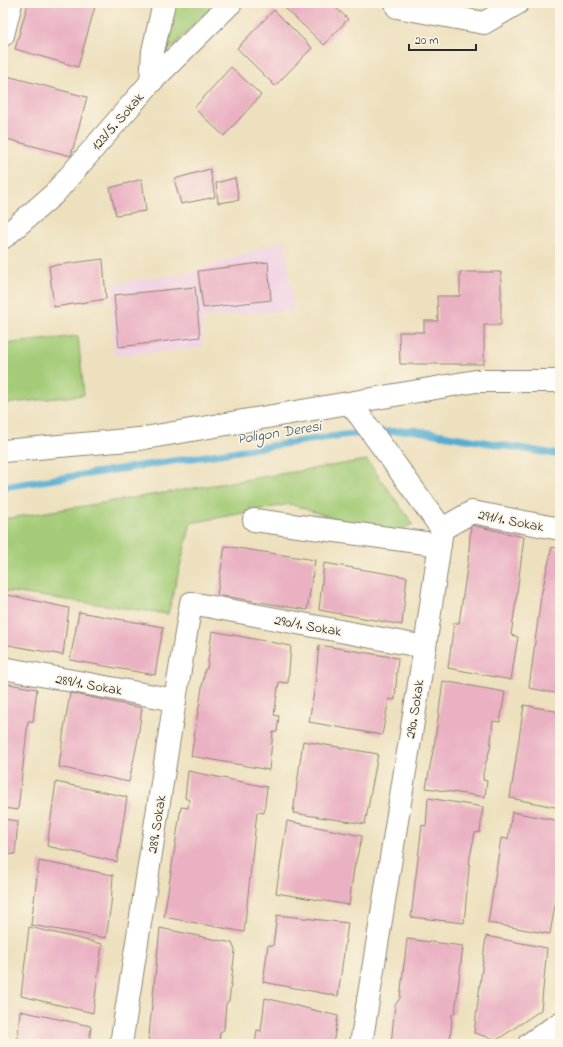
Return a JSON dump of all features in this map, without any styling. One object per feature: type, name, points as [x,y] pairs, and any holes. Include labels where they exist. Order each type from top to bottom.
[{"type":"street","points":[[3,35],[11,3]]},
{"type":"street","points":[[151,82],[153,51],[164,3]]},
{"type":"street","name":"123/5. Sokak","points":[[3,238],[54,194],[151,82],[232,3]]},
{"type":"street","points":[[397,7],[484,23],[518,3]]},
{"type":"street","points":[[3,451],[139,439],[354,409],[476,381],[560,381]]},
{"type":"street","points":[[354,409],[395,465],[441,537]]},
{"type":"street","name":"291/1. Sokak","points":[[441,537],[472,512],[560,529]]},
{"type":"street","points":[[254,520],[441,537]]},
{"type":"street","name":"290. Sokak","points":[[361,1044],[441,537]]},
{"type":"street","name":"290/1. Sokak","points":[[192,604],[424,647]]},
{"type":"street","name":"289. Sokak","points":[[121,1044],[175,700],[192,604]]},
{"type":"street","name":"289/1. Sokak","points":[[3,668],[175,700]]},
{"type":"street","points":[[529,1044],[560,1023]]},
{"type":"shaded area","points":[[285,240],[294,310],[203,317],[202,348],[114,355],[111,284],[192,272]]},
{"type":"green space","points":[[173,3],[215,3],[159,61]]},
{"type":"green space","points":[[78,336],[84,395],[3,404],[3,344]]},
{"type":"green space","points":[[367,460],[413,524],[387,536],[290,504],[191,523],[168,614],[3,591],[3,519]]},
{"type":"building","points":[[28,3],[96,3],[78,67],[15,49]]},
{"type":"building","points":[[290,3],[331,3],[348,19],[324,45],[285,8]]},
{"type":"building","points":[[274,10],[312,48],[275,86],[237,48]]},
{"type":"building","points":[[231,67],[261,95],[224,136],[194,108]]},
{"type":"building","points":[[7,76],[87,97],[71,156],[3,138],[3,91]]},
{"type":"building","points":[[210,169],[215,197],[181,204],[174,179]]},
{"type":"building","points":[[235,178],[239,200],[218,203],[216,183]]},
{"type":"building","points":[[142,179],[146,211],[116,215],[110,188]]},
{"type":"building","points":[[103,259],[106,299],[54,307],[49,266]]},
{"type":"building","points":[[268,262],[271,300],[203,308],[198,271]]},
{"type":"building","points":[[460,272],[501,272],[501,325],[484,325],[484,364],[400,364],[399,332],[424,332],[424,321],[438,321],[437,296],[460,296]]},
{"type":"building","points":[[195,287],[200,337],[119,347],[114,295]]},
{"type":"building","points":[[471,525],[524,537],[511,635],[518,637],[511,680],[448,668],[454,623],[459,623],[468,561]]},
{"type":"building","points":[[225,546],[315,560],[307,610],[217,595]]},
{"type":"building","points":[[552,547],[560,549],[560,694],[529,688],[541,596]]},
{"type":"building","points":[[324,563],[407,577],[402,625],[319,610]]},
{"type":"building","points":[[3,594],[69,608],[63,655],[3,644]]},
{"type":"building","points":[[79,612],[163,627],[155,675],[70,660]]},
{"type":"building","points":[[212,631],[291,646],[288,683],[279,682],[274,715],[279,716],[277,732],[273,732],[269,770],[191,756],[205,669],[207,669]]},
{"type":"building","points":[[319,645],[398,658],[395,700],[389,699],[382,735],[309,722],[315,686]]},
{"type":"building","points":[[443,681],[505,692],[500,722],[493,721],[490,749],[483,773],[483,780],[487,781],[485,797],[426,788],[435,740]]},
{"type":"building","points":[[3,683],[37,689],[33,721],[28,721],[18,810],[3,808]]},
{"type":"building","points":[[70,693],[142,708],[137,744],[129,782],[59,767]]},
{"type":"building","points":[[524,705],[560,712],[560,808],[510,798]]},
{"type":"building","points":[[303,741],[378,754],[365,824],[293,813]]},
{"type":"building","points":[[188,771],[267,787],[264,813],[257,812],[244,932],[164,917],[181,807],[188,808],[189,800],[185,798]]},
{"type":"building","points":[[56,782],[127,797],[117,862],[47,846]]},
{"type":"building","points":[[428,798],[483,807],[480,832],[475,833],[470,857],[464,923],[411,917],[422,825],[426,826]]},
{"type":"building","points":[[512,812],[560,821],[560,876],[550,934],[488,923],[501,838],[508,839]]},
{"type":"building","points":[[3,819],[18,821],[15,854],[7,855],[4,876]]},
{"type":"building","points":[[287,821],[362,836],[354,869],[349,905],[276,893]]},
{"type":"building","points":[[39,861],[113,875],[111,904],[106,938],[31,925]]},
{"type":"building","points":[[277,915],[348,923],[338,996],[263,982],[268,945],[273,946]]},
{"type":"building","points":[[29,927],[102,944],[93,1013],[21,996]]},
{"type":"building","points":[[160,928],[232,943],[235,950],[229,1001],[226,1003],[224,1030],[220,1032],[219,1044],[148,1044]]},
{"type":"building","points":[[486,936],[547,948],[541,1010],[497,1040],[474,1033]]},
{"type":"building","points":[[407,939],[463,946],[455,1013],[452,1014],[450,1044],[391,1044],[395,1005],[400,998]]},
{"type":"building","points":[[265,998],[338,1016],[333,1044],[255,1044],[257,1030],[261,1031]]},
{"type":"building","points":[[20,1011],[91,1026],[89,1044],[17,1044]]},
{"type":"waterway","name":"Poligon Deresi","points":[[3,487],[343,435],[412,430],[560,455]]}]
